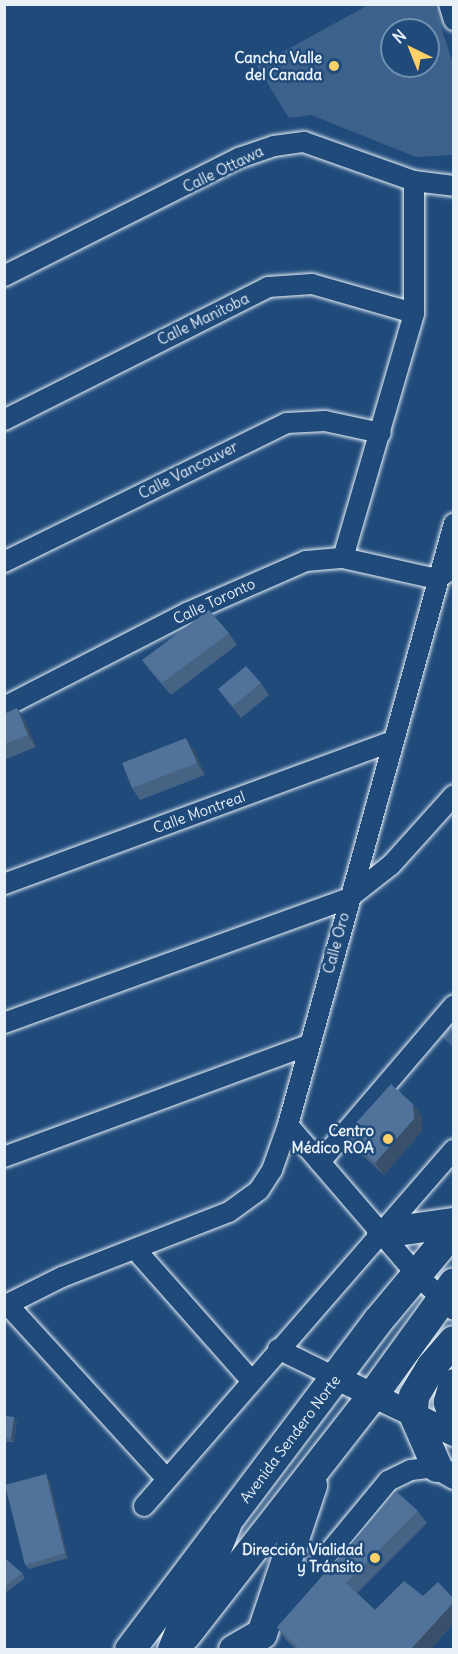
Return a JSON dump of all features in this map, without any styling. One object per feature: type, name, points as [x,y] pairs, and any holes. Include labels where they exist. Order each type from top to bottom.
[{"type":"highway","points":[[174,1650],[225,1525]]},
{"type":"main road","points":[[382,1233],[453,1223]]},
{"type":"main road","name":"Avenida Sendero Norte","points":[[130,1650],[416,1274],[453,1230]]},
{"type":"main road","points":[[174,1650],[449,1297]]},
{"type":"main road","points":[[445,1472],[413,1412],[414,1396],[432,1366],[453,1341]]},
{"type":"main road","points":[[453,1384],[449,1402],[453,1421]]},
{"type":"main road","points":[[234,1650],[256,1642],[320,1462]]},
{"type":"street","points":[[449,4],[453,20]]},
{"type":"street","name":"Calle Ottawa","points":[[4,276],[239,158],[274,146],[304,142],[414,181],[453,186]]},
{"type":"street","points":[[343,558],[414,313],[414,181]]},
{"type":"street","name":"Calle Manitoba","points":[[4,420],[268,287],[312,284],[414,313]]},
{"type":"street","name":"Calle Vancouver","points":[[4,562],[287,423],[325,421],[381,433]]},
{"type":"street","name":"Calle Oro","points":[[6,1305],[62,1277],[229,1212],[249,1199],[272,1170],[288,1125],[308,1045],[453,523]]},
{"type":"street","name":"Calle Toronto","points":[[4,707],[239,588],[306,561],[343,558],[437,579]]},
{"type":"street","points":[[437,579],[453,566]]},
{"type":"street","name":"Calle Montreal","points":[[4,884],[393,741]]},
{"type":"street","points":[[4,1023],[349,898],[392,865],[453,795]]},
{"type":"street","points":[[320,1162],[453,1005]]},
{"type":"street","points":[[4,1157],[308,1045]]},
{"type":"street","points":[[288,1125],[416,1274],[449,1297]]},
{"type":"street","points":[[144,1506],[453,1150]]},
{"type":"street","points":[[135,1249],[251,1380]]},
{"type":"street","points":[[6,1305],[167,1479]]},
{"type":"street","points":[[278,1349],[413,1412],[453,1434]]},
{"type":"street","points":[[256,1642],[388,1482],[411,1470],[445,1472]]},
{"type":"shaded area","points":[[370,4],[434,5],[438,18],[380,18],[380,78],[440,78],[440,24],[453,64],[453,155],[416,157],[311,115],[289,118],[257,66]]},
{"type":"shaded area","points":[[453,1019],[453,1047],[440,1035]]},
{"type":"building","points":[[209,610],[229,633],[162,683],[142,660]]},
{"type":"building","points":[[246,666],[261,683],[233,706],[218,689]]},
{"type":"building","points":[[17,708],[28,735],[4,744],[4,714]]},
{"type":"building","points":[[186,738],[197,763],[132,788],[122,763]]},
{"type":"building","name":"Centro Médico ROA","points":[[391,1084],[413,1104],[414,1119],[375,1163],[345,1135]]},
{"type":"building","points":[[4,1416],[14,1417],[11,1438],[4,1437]]},
{"type":"building","points":[[46,1474],[65,1553],[25,1565],[5,1485]]},
{"type":"building","name":"Dirección Vialidad y Tránsito","points":[[397,1492],[418,1511],[346,1583],[375,1610],[404,1581],[423,1596],[438,1582],[453,1598],[453,1603],[410,1650],[300,1650],[277,1627]]},
{"type":"building","points":[[6,1559],[22,1573],[4,1587],[4,1560]]},
{"type":"place","name":"Cancha Valle del Canada","points":[[334,66]]},
{"type":"place","name":"Centro Médico ROA","points":[[388,1139]]},
{"type":"place","name":"Dirección Vialidad y Tránsito","points":[[375,1558]]}]
